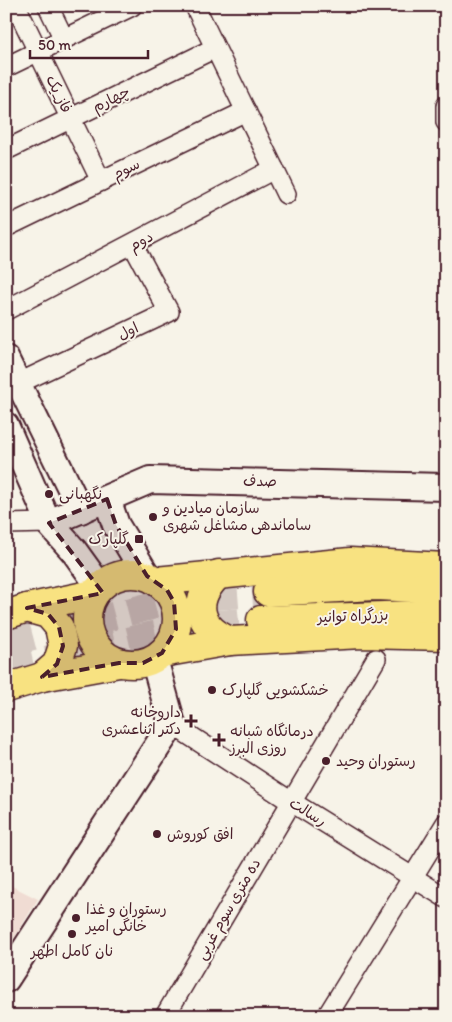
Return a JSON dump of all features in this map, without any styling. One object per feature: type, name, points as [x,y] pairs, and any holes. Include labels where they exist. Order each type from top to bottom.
[{"type":"highway","points":[[119,663],[107,657],[97,647],[90,635],[87,621],[88,607],[97,591],[112,579],[127,574],[152,578],[350,562],[446,567]]},
{"type":"highway","points":[[219,574],[206,586],[201,603],[203,620],[214,634],[230,642]]},
{"type":"highway","points":[[152,578],[167,590],[174,602],[177,615],[176,629],[171,642],[158,656]]},
{"type":"highway","name":"بزرگراه توانیر","points":[[268,592],[374,586],[446,589]]},
{"type":"highway","points":[[17,611],[97,591]]},
{"type":"highway","points":[[17,611],[48,614],[59,627],[63,646],[57,664],[42,677]]},
{"type":"highway","name":"بزرگراه توانیر","points":[[261,620],[446,614]]},
{"type":"highway","points":[[6,688],[42,677],[119,663],[131,664],[158,656],[230,642],[362,634],[446,636]]},
{"type":"main road","name":"صدف","points":[[49,524],[150,480],[446,487]]},
{"type":"main road","points":[[107,499],[116,525],[152,578]]},
{"type":"main road","points":[[49,524],[74,551],[97,591]]},
{"type":"main road","points":[[7,974],[172,724],[158,656]]},
{"type":"street","name":"فاز_یک","points":[[16,6],[101,181]]},
{"type":"street","points":[[48,6],[64,39]]},
{"type":"street","points":[[6,68],[132,6]]},
{"type":"street","points":[[195,6],[286,194]]},
{"type":"street","name":"چهارم","points":[[6,150],[215,48]]},
{"type":"street","points":[[446,106],[446,122]]},
{"type":"street","name":"سوم","points":[[6,227],[246,111]]},
{"type":"street","name":"دوم","points":[[6,310],[274,170]]},
{"type":"street","name":"اول","points":[[19,383],[169,312],[133,245]]},
{"type":"street","points":[[6,358],[81,511]]},
{"type":"street","points":[[6,425],[49,524],[6,524]]},
{"type":"street","name":"ده متری سوم غربی","points":[[165,1016],[290,801],[376,659]]},
{"type":"street","name":"رسالت","points":[[172,724],[290,801],[446,898]]},
{"type":"street","points":[[327,1016],[446,823]]},
{"type":"highlighted area","points":[[107,499],[116,525],[147,576],[167,590],[174,602],[176,629],[162,653],[143,663],[119,663],[42,677],[57,664],[63,646],[59,627],[48,614],[27,608],[103,593],[49,523]]},
{"type":"shaded area","points":[[6,883],[38,899],[6,951]]},
{"type":"tunnel","points":[[6,644],[178,599],[268,592]]},
{"type":"tunnel","points":[[6,669],[188,627],[261,620]]},
{"type":"place","name":"نگهبانی","points":[[49,494]]},
{"type":"place","name":"سازمان میادین و ساماندهی مشاغل شهری","points":[[153,517]]},
{"type":"place","name":"گلپارک","points":[[139,539]]},
{"type":"place","name":"خشکشویی گلپارک","points":[[212,690]]},
{"type":"place","name":"داروخانه دکتر اثناعشری","points":[[191,721]]},
{"type":"place","name":"درمانگاه شبانه روزی البرز","points":[[219,740]]},
{"type":"place","name":"رستوران وحید","points":[[326,761]]},
{"type":"place","name":"افق کوروش","points":[[157,834]]},
{"type":"place","name":"رستوران و غذا خانگی امیر","points":[[76,918]]},
{"type":"place","name":"نان کامل اطهر","points":[[72,934]]}]
